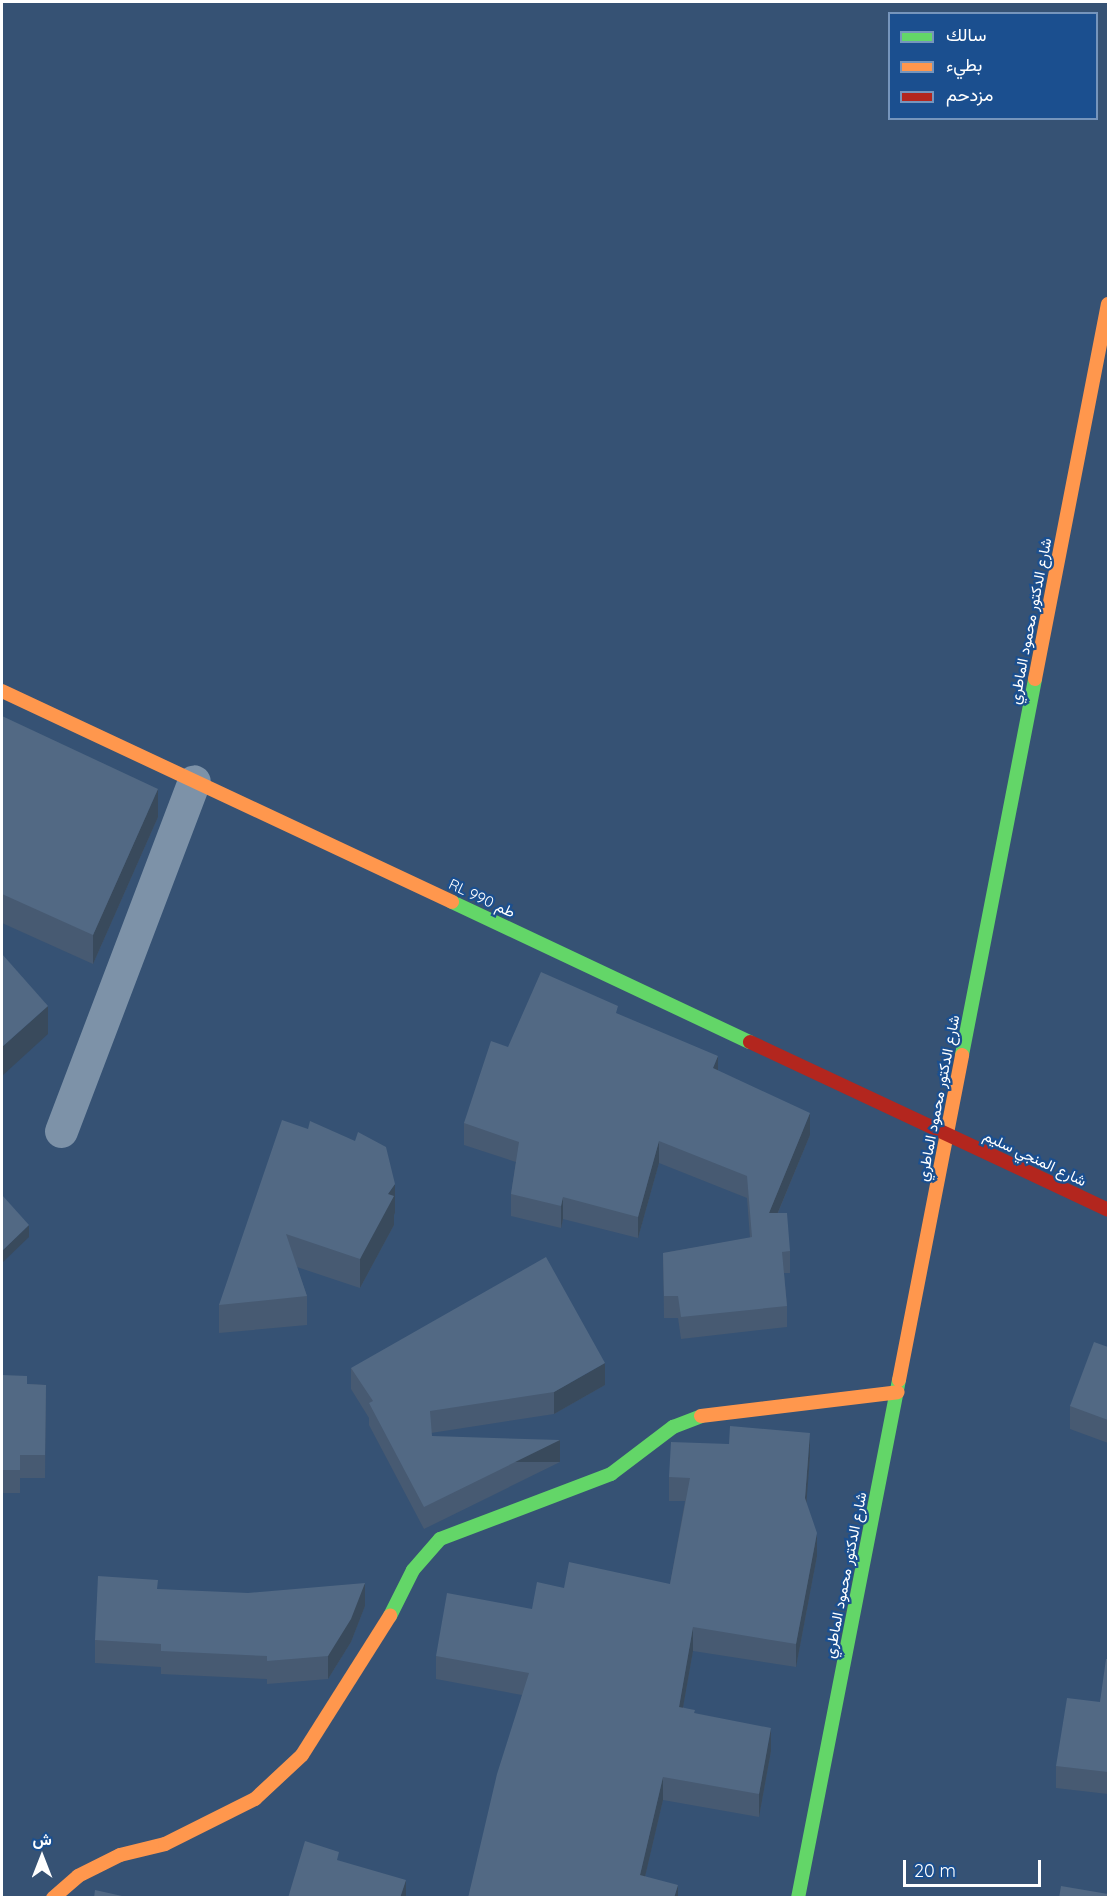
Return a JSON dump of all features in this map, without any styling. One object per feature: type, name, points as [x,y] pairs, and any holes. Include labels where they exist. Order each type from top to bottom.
[{"type":"street","name":"شارع الدكتور محمود الماطري","points":[[798,1898],[1108,304]]},
{"type":"street","name":"RL طم 990","points":[[2,691],[947,1136]]},
{"type":"street","points":[[61,1131],[194,781]]},
{"type":"street","name":"شارع المنجي سليم","points":[[947,1136],[1108,1210]]},
{"type":"street","points":[[53,1898],[78,1876],[120,1855],[165,1844],[255,1799],[302,1755],[391,1614],[413,1570],[440,1539],[611,1474],[673,1427],[712,1412],[898,1392]]},
{"type":"building","points":[[2,716],[158,789],[93,935],[2,894]]},
{"type":"building","points":[[2,954],[48,1006],[2,1047]]},
{"type":"building","points":[[541,972],[618,1006],[616,1013],[718,1056],[713,1068],[810,1113],[769,1213],[787,1213],[790,1251],[782,1252],[787,1306],[681,1317],[678,1296],[664,1296],[663,1253],[752,1237],[747,1176],[659,1141],[638,1217],[563,1197],[561,1206],[511,1194],[519,1142],[464,1123],[491,1041],[508,1047]]},
{"type":"building","points":[[282,1120],[308,1129],[310,1121],[355,1141],[358,1132],[386,1147],[395,1184],[388,1194],[394,1196],[360,1259],[286,1234],[307,1296],[219,1305]]},
{"type":"building","points":[[2,1195],[29,1225],[2,1251]]},
{"type":"building","points":[[546,1257],[605,1363],[554,1392],[430,1411],[432,1436],[560,1440],[424,1507],[369,1403],[373,1401],[351,1368]]},
{"type":"building","points":[[1094,1342],[1108,1347],[1108,1420],[1070,1406]]},
{"type":"building","points":[[2,1375],[27,1376],[27,1384],[46,1385],[45,1455],[20,1455],[20,1470],[2,1470]]},
{"type":"building","points":[[730,1426],[810,1433],[805,1498],[817,1533],[796,1644],[693,1627],[679,1707],[695,1710],[694,1713],[771,1728],[759,1794],[663,1777],[640,1875],[678,1885],[674,1898],[468,1898],[497,1774],[529,1673],[436,1656],[447,1593],[532,1609],[537,1582],[564,1588],[569,1562],[670,1584],[690,1478],[669,1477],[671,1442],[729,1444]]},
{"type":"building","points":[[98,1576],[158,1580],[157,1589],[248,1593],[365,1583],[351,1619],[328,1656],[267,1661],[267,1656],[161,1651],[161,1644],[95,1640]]},
{"type":"building","points":[[1106,1659],[1108,1659],[1108,1772],[1056,1766],[1067,1698],[1100,1702]]},
{"type":"building","points":[[305,1841],[339,1852],[337,1860],[406,1880],[400,1898],[288,1898]]},
{"type":"building","points":[[1061,1886],[1108,1894],[1108,1898],[1059,1898]]},
{"type":"building","points":[[95,1890],[131,1898],[94,1898]]},
{"type":"traffic: fast","points":[[962,1055],[1035,679]]},
{"type":"traffic: fast","points":[[452,902],[750,1042]]},
{"type":"traffic: fast","points":[[798,1898],[899,1380]]},
{"type":"traffic: fast","points":[[390,1616],[413,1570],[440,1539],[611,1474],[673,1427],[701,1416]]},
{"type":"traffic: slow","points":[[1035,679],[1108,304]]},
{"type":"traffic: slow","points":[[2,691],[452,902]]},
{"type":"traffic: slow","points":[[899,1380],[962,1055]]},
{"type":"traffic: slow","points":[[701,1416],[898,1392]]},
{"type":"traffic: slow","points":[[53,1898],[78,1876],[120,1855],[165,1844],[255,1799],[302,1755],[390,1616]]},
{"type":"traffic: jam","points":[[750,1042],[1108,1210]]}]
